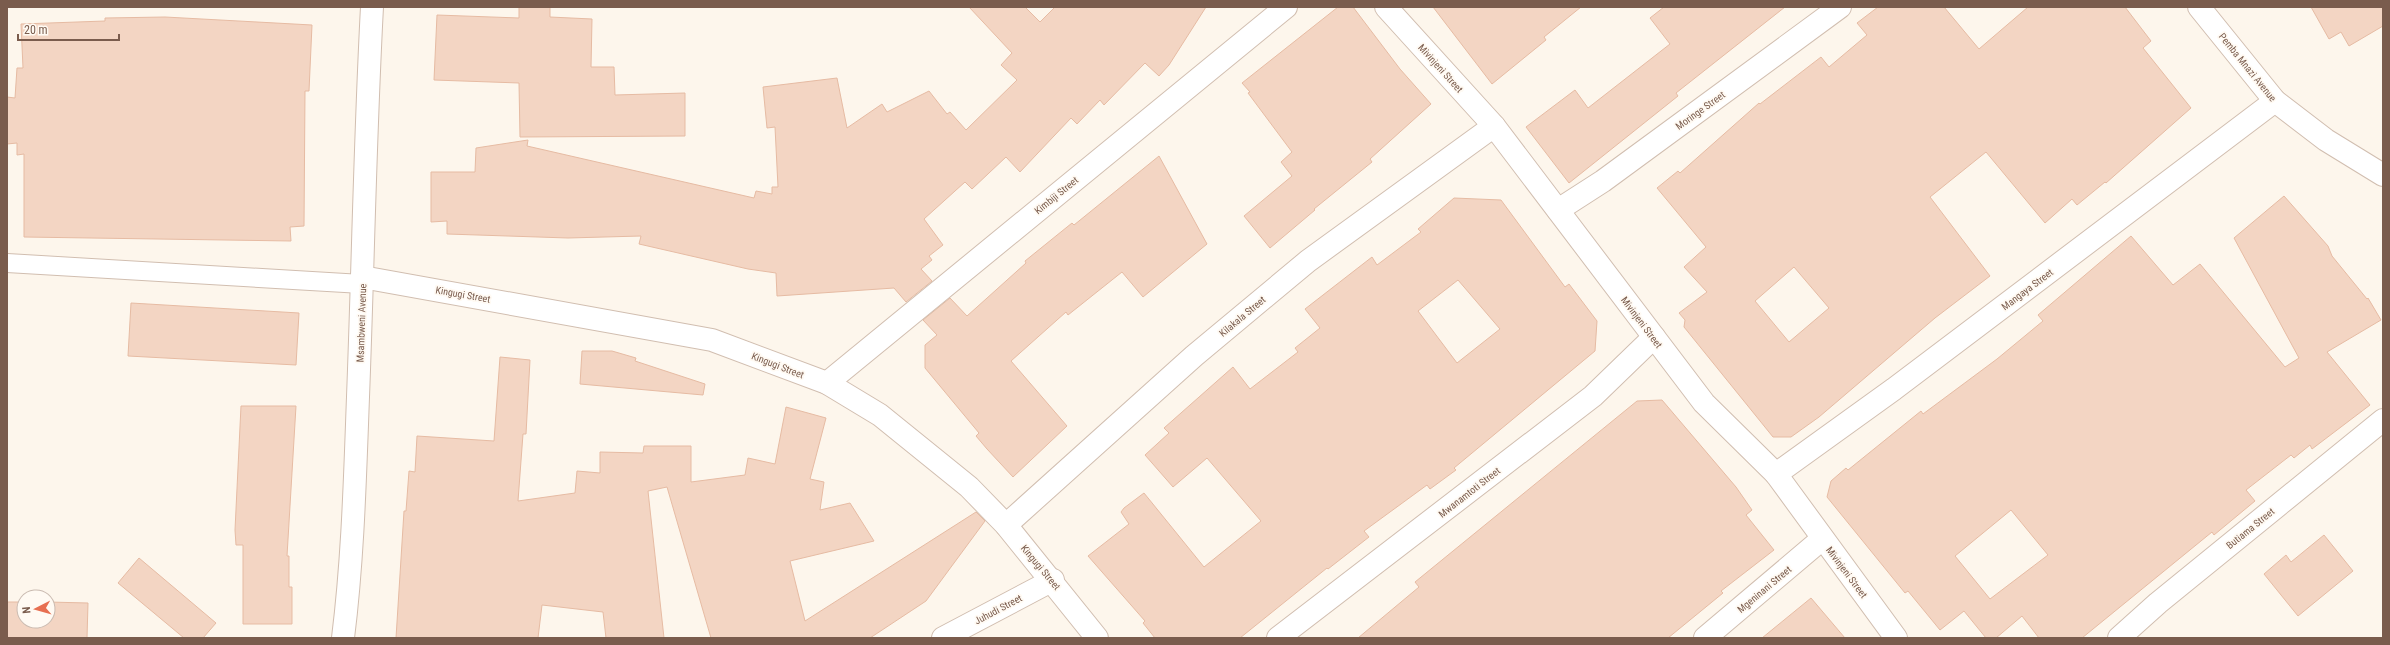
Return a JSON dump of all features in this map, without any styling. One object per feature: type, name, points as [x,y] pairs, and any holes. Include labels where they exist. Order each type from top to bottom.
[{"type":"street","name":"Msambweni Avenue","points":[[343,638],[348,593],[372,7]]},
{"type":"street","name":"Kimbiji Street","points":[[827,383],[1286,7]]},
{"type":"street","name":"Mivinjeni Street","points":[[1386,7],[1494,126],[1704,402],[1776,474],[1822,539],[1896,638]]},
{"type":"street","name":"Moringe Street","points":[[1558,210],[1603,181],[1840,7]]},
{"type":"street","name":"Pemba Mnazi Avenue","points":[[2199,7],[2275,101],[2326,140],[2383,175]]},
{"type":"street","name":"Mangaya Street","points":[[1776,474],[1894,389],[2275,101]]},
{"type":"street","name":"Kilakala Street","points":[[1006,525],[1194,356],[1308,260],[1494,126]]},
{"type":"street","name":"Kingugi Street","points":[[362,280],[712,340],[827,383],[880,415],[969,487],[1006,525],[1053,580],[1097,638]]},
{"type":"street","name":"Mwanamtoti Street","points":[[1278,638],[1593,396],[1654,337]]},
{"type":"street","name":"Butiama Street","points":[[2119,638],[2158,603],[2383,420]]},
{"type":"street","name":"Mgeninani Street","points":[[1705,638],[1822,539]]},
{"type":"street","name":"Juhudi Street","points":[[943,638],[1053,580]]},
{"type":"lane","points":[[7,263],[362,280]]},
{"type":"building","points":[[519,7],[550,7],[550,17],[592,19],[591,67],[614,67],[615,95],[685,93],[685,136],[520,137],[519,83],[434,80],[437,15],[519,18]]},
{"type":"building","points":[[969,7],[1025,7],[1040,22],[1055,7],[1206,7],[1169,65],[1159,76],[1145,63],[1104,105],[1100,100],[1077,124],[1071,118],[1020,172],[1006,157],[972,189],[965,182],[924,219],[943,245],[929,256],[932,260],[921,269],[932,281],[906,302],[894,288],[777,296],[776,273],[748,269],[639,244],[641,236],[568,238],[447,234],[447,221],[431,222],[431,172],[475,172],[476,148],[528,140],[527,146],[754,198],[756,191],[772,194],[772,187],[778,187],[775,127],[767,128],[763,87],[837,78],[847,128],[882,104],[887,112],[929,91],[947,114],[950,112],[966,130],[1017,80],[1001,65],[1012,53]]},
{"type":"building","points":[[1338,7],[1353,7],[1400,69],[1431,104],[1370,159],[1372,162],[1314,209],[1315,210],[1270,248],[1244,216],[1292,176],[1281,162],[1292,152],[1242,83]]},
{"type":"building","points":[[1433,7],[1581,7],[1544,37],[1546,40],[1492,84]]},
{"type":"building","points":[[1664,7],[1785,7],[1676,93],[1678,96],[1569,183],[1526,127],[1575,90],[1588,108],[1670,44],[1650,18]]},
{"type":"building","points":[[1878,7],[1944,7],[1979,49],[2028,7],[2125,7],[2151,41],[2143,48],[2191,108],[2106,183],[2105,182],[2077,205],[2072,199],[2045,223],[1986,152],[1930,197],[1990,276],[1935,318],[1819,417],[1791,437],[1773,437],[1684,327],[1685,320],[1679,313],[1707,292],[1684,267],[1706,247],[1657,188],[1678,171],[1680,173],[1759,103],[1760,104],[1821,57],[1829,67],[1867,35],[1857,23]],"holes":[[[1794,267],[1829,308],[1789,342],[1755,301]]]},
{"type":"building","points":[[2311,7],[2383,7],[2383,26],[2349,46],[2341,32],[2329,39]]},
{"type":"building","points":[[165,17],[312,25],[309,91],[305,91],[304,226],[290,227],[291,241],[24,237],[24,154],[17,155],[17,143],[7,144],[7,97],[15,98],[17,68],[23,68],[21,24],[105,21],[105,18]]},
{"type":"building","points":[[1159,156],[1207,244],[1143,297],[1122,272],[1068,315],[1066,312],[1011,361],[1067,426],[1013,477],[976,436],[979,433],[925,368],[925,345],[937,335],[923,320],[950,298],[967,316],[1026,263],[1025,261],[1072,223],[1074,225]]},
{"type":"building","points":[[2284,196],[2328,246],[2332,256],[2367,299],[2368,298],[2381,320],[2327,352],[2370,405],[2312,449],[2310,445],[2294,458],[2291,455],[2246,490],[2255,501],[2214,535],[2212,532],[2082,638],[2039,638],[2022,616],[1996,638],[1986,638],[1964,611],[1940,630],[1908,591],[1905,593],[1827,497],[1831,481],[1846,468],[1848,470],[1921,411],[1923,414],[1997,359],[2043,321],[2038,315],[2131,236],[2173,285],[2200,264],[2285,367],[2299,358],[2234,238]],"holes":[[[2011,510],[2048,555],[1990,599],[1955,556]]]},
{"type":"building","points":[[1454,198],[1501,200],[1565,287],[1569,284],[1597,321],[1595,351],[1454,468],[1456,470],[1430,489],[1427,485],[1364,531],[1369,537],[1328,569],[1327,568],[1240,638],[1155,638],[1143,623],[1145,621],[1088,556],[1129,524],[1121,512],[1124,508],[1144,493],[1204,567],[1261,521],[1207,458],[1173,487],[1145,455],[1169,433],[1164,428],[1233,367],[1250,389],[1298,352],[1295,348],[1320,328],[1305,309],[1372,257],[1377,265],[1421,232],[1418,229]],"holes":[[[1458,280],[1500,329],[1457,363],[1418,311]]]},
{"type":"building","points":[[131,303],[299,313],[296,365],[128,356]]},
{"type":"building","points":[[582,351],[612,351],[636,358],[635,361],[705,384],[703,395],[580,384]]},
{"type":"building","points":[[500,357],[530,360],[526,434],[523,434],[518,501],[575,493],[577,471],[600,473],[600,452],[643,453],[644,446],[691,446],[691,482],[745,475],[748,458],[775,464],[786,407],[826,418],[810,479],[824,482],[820,510],[850,503],[874,541],[790,561],[805,621],[976,512],[985,521],[926,601],[870,638],[711,638],[667,487],[648,491],[664,638],[606,638],[603,612],[542,605],[538,638],[396,638],[404,511],[406,511],[409,471],[415,472],[417,436],[494,441]]},
{"type":"building","points":[[1662,400],[1736,487],[1752,510],[1746,515],[1774,550],[1721,591],[1723,593],[1668,638],[1358,638],[1419,587],[1415,582],[1637,401]]},
{"type":"building","points":[[241,406],[296,406],[287,556],[289,556],[289,587],[292,587],[292,624],[243,624],[243,545],[236,545],[235,530]]},
{"type":"building","points":[[2324,535],[2353,571],[2298,616],[2264,574],[2286,555],[2291,562]]},
{"type":"building","points":[[139,558],[216,623],[203,638],[184,638],[118,583]]},
{"type":"building","points":[[1811,598],[1845,638],[1762,638]]},
{"type":"building","points":[[7,602],[16,602],[16,629],[56,629],[56,602],[88,603],[87,638],[7,638]]}]
